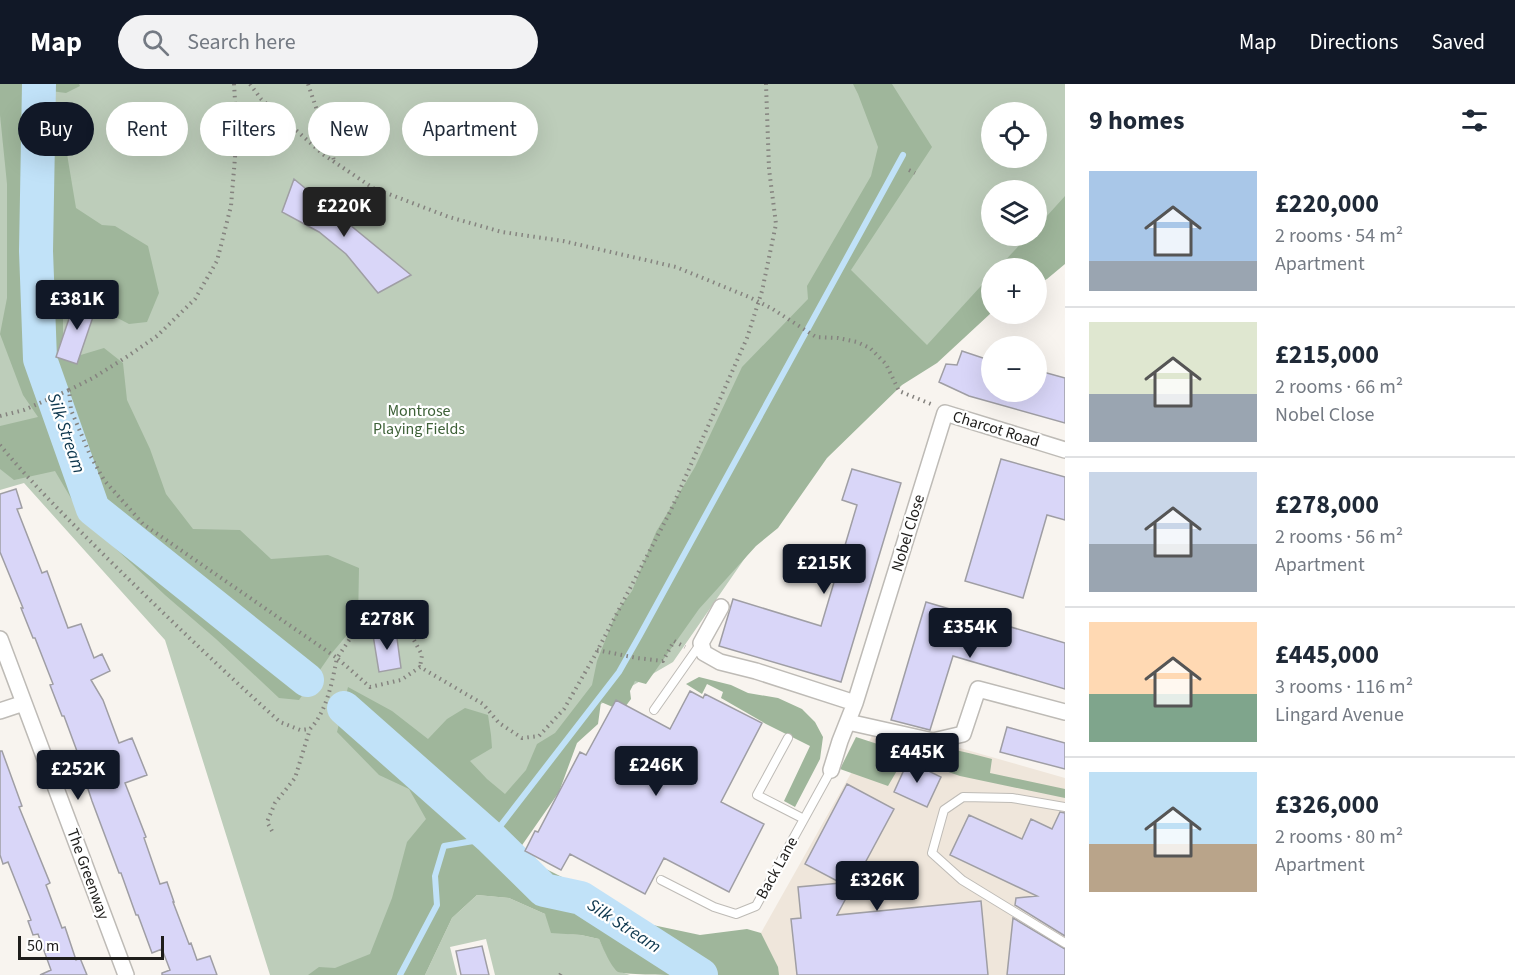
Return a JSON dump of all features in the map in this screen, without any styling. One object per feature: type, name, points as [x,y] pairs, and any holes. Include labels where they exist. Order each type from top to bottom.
[{"type":"street","name":"Charcot Road","points":[[940,432],[945,413],[1065,450]]},
{"type":"street","name":"Nobel Close","points":[[831,770],[855,704],[940,432]]},
{"type":"street","points":[[721,607],[697,648],[720,662],[855,704]]},
{"type":"street","name":"The Greenway","points":[[0,639],[126,975]]},
{"type":"street","points":[[848,722],[933,741],[963,734],[978,689],[1065,712]]},
{"type":"street","points":[[0,711],[24,703]]},
{"type":"lane","points":[[654,710],[697,648]]},
{"type":"lane","points":[[788,738],[757,795],[804,819]]},
{"type":"lane","name":"Back Lane","points":[[661,880],[714,907],[736,914],[756,906],[831,770]]},
{"type":"lane","points":[[1065,807],[1012,798],[963,797],[944,810],[932,853],[962,880],[1065,943]]},
{"type":"path","points":[[0,416],[24,410],[93,378],[157,336],[195,299],[217,261],[231,206],[237,133],[234,84]]},
{"type":"path","points":[[250,84],[261,99],[324,155],[373,188],[449,217],[502,232],[563,241],[676,267],[749,297],[771,308],[816,337],[838,338],[857,342],[870,348],[886,364],[899,391],[928,401],[945,413]]},
{"type":"path","points":[[308,84],[335,161]]},
{"type":"path","points":[[420,667],[483,704],[499,723],[522,738],[539,736],[564,709],[670,512],[747,338],[762,291],[776,224],[769,169],[766,84]]},
{"type":"path","points":[[909,170],[915,173]]},
{"type":"path","points":[[69,390],[71,410],[99,472],[143,524],[337,658],[370,687],[401,680],[420,667],[422,655],[408,629],[385,620],[360,624],[337,658],[325,703],[317,722],[310,729],[295,778],[275,803],[267,822],[272,831]]},
{"type":"path","points":[[0,445],[53,504],[155,605],[280,722],[300,730],[310,729]]},
{"type":"path","points":[[597,650],[663,661],[674,641],[697,648]]},
{"type":"shaded area","points":[[872,736],[940,759],[946,744],[1065,778],[1065,975],[748,975],[744,963]]},
{"type":"green space","name":"Montrose Playing Fields","points":[[0,84],[1065,84],[1065,231],[1036,258],[981,258],[981,310],[857,419],[792,490],[673,662],[589,711],[397,975],[270,975],[165,640],[24,483],[0,490]]},
{"type":"green space","points":[[0,84],[79,84],[80,86],[66,93],[51,91],[50,102],[18,102],[18,156],[67,156],[76,208],[102,225],[115,226],[148,246],[159,293],[147,322],[129,324],[102,310],[81,306],[63,310],[63,349],[74,357],[104,348],[123,363],[127,400],[150,449],[166,494],[193,529],[240,530],[271,559],[328,555],[359,568],[358,622],[331,654],[299,700],[279,698],[165,595],[82,517],[55,471],[14,480],[0,469],[0,426],[38,417],[23,395],[0,334],[7,298],[7,184],[0,115]]},
{"type":"green space","points":[[853,84],[892,84],[932,147],[851,270],[927,345],[981,286],[981,322],[937,363],[902,385],[827,458],[778,528],[756,546],[699,609],[646,684],[635,681],[630,691],[631,699],[622,711],[601,702],[598,724],[577,743],[559,792],[518,851],[572,882],[593,897],[648,924],[700,935],[747,929],[761,933],[778,967],[779,975],[688,975],[686,973],[685,975],[661,975],[618,972],[610,962],[599,939],[551,933],[545,914],[509,898],[477,895],[452,918],[425,975],[308,975],[319,967],[335,968],[370,954],[392,898],[407,842],[426,819],[409,789],[379,775],[337,732],[348,687],[392,711],[428,739],[447,719],[465,708],[488,715],[492,748],[470,761],[505,794],[526,770],[537,744],[555,733],[592,685],[597,661],[616,613],[632,591],[656,532],[695,467],[742,367],[808,299],[807,286],[871,176],[878,147]]},
{"type":"green space","points":[[1065,196],[1065,264],[1047,279],[1047,258],[1007,258],[1019,246],[1047,246],[1047,216]]},
{"type":"green space","points":[[699,677],[731,685],[748,693],[778,698],[802,709],[815,722],[823,737],[820,759],[795,807],[784,801],[810,746],[721,698],[723,692],[707,684],[702,694],[686,684]]},
{"type":"green space","points":[[856,737],[902,752],[915,740],[992,759],[990,773],[1065,789],[1065,798],[960,776],[905,757],[888,786],[840,769]]},
{"type":"green space","points":[[477,895],[509,898],[545,914],[568,934],[599,939],[618,971],[630,975],[495,975],[486,939],[450,947],[457,975],[425,975],[452,918]]},
{"type":"building","points":[[294,179],[411,275],[378,293],[346,254],[319,232],[282,212]]},
{"type":"building","points":[[76,298],[97,305],[77,364],[56,357]]},
{"type":"building","points":[[962,351],[981,357],[981,399],[939,382],[946,364],[957,365]]},
{"type":"building","points":[[1047,373],[1065,378],[1065,423],[990,402],[1047,402]]},
{"type":"building","points":[[1001,459],[1065,477],[1065,520],[1047,515],[1023,598],[965,581]]},
{"type":"building","points":[[852,469],[901,483],[841,682],[719,646],[733,599],[821,626],[857,505],[842,500]]},
{"type":"building","points":[[16,489],[22,508],[17,509],[42,573],[47,571],[68,628],[81,624],[94,658],[102,654],[110,671],[91,680],[103,700],[119,743],[132,738],[147,775],[125,783],[146,837],[144,838],[160,884],[167,882],[197,960],[210,956],[217,975],[162,975],[170,970],[162,949],[152,953],[138,915],[136,915],[92,801],[64,716],[62,716],[50,685],[53,684],[0,552],[0,494]]},
{"type":"building","points":[[926,602],[1065,643],[1065,689],[953,656],[930,730],[891,720]]},
{"type":"building","points":[[396,631],[401,668],[379,672],[373,635]]},
{"type":"building","points":[[690,691],[703,698],[705,694],[762,723],[721,802],[764,824],[729,892],[664,858],[645,894],[570,854],[561,870],[525,851],[535,831],[538,832],[580,752],[586,755],[616,700],[670,729]]},
{"type":"building","points":[[1007,727],[1065,743],[1065,769],[1000,752]]},
{"type":"building","points":[[0,751],[2,751],[22,806],[19,807],[50,883],[46,885],[62,928],[65,927],[76,960],[80,958],[87,975],[40,975],[51,970],[38,934],[33,935],[28,921],[31,920],[8,862],[3,864],[0,855]]},
{"type":"building","points":[[908,761],[941,777],[927,807],[894,792]]},
{"type":"building","points":[[847,784],[894,809],[837,915],[981,901],[988,975],[797,975],[791,919],[801,918],[798,887],[841,883],[805,864]]},
{"type":"building","points":[[1060,812],[1065,813],[1065,936],[1015,905],[1016,898],[1037,896],[950,855],[969,815],[1022,839],[1031,819],[1052,829]]},
{"type":"building","points":[[1013,918],[1065,949],[1065,975],[1007,975]]},
{"type":"building","points":[[482,946],[489,975],[461,975],[456,951]]},
{"type":"waterway","name":"Silk Stream","points":[[39,84],[36,251],[40,359],[93,509],[307,680]]},
{"type":"waterway","points":[[400,975],[437,905],[435,876],[444,846],[491,838],[619,672],[903,155]]},
{"type":"waterway","name":"Silk Stream","points":[[344,708],[491,838],[544,890],[581,898],[701,975]]}]
